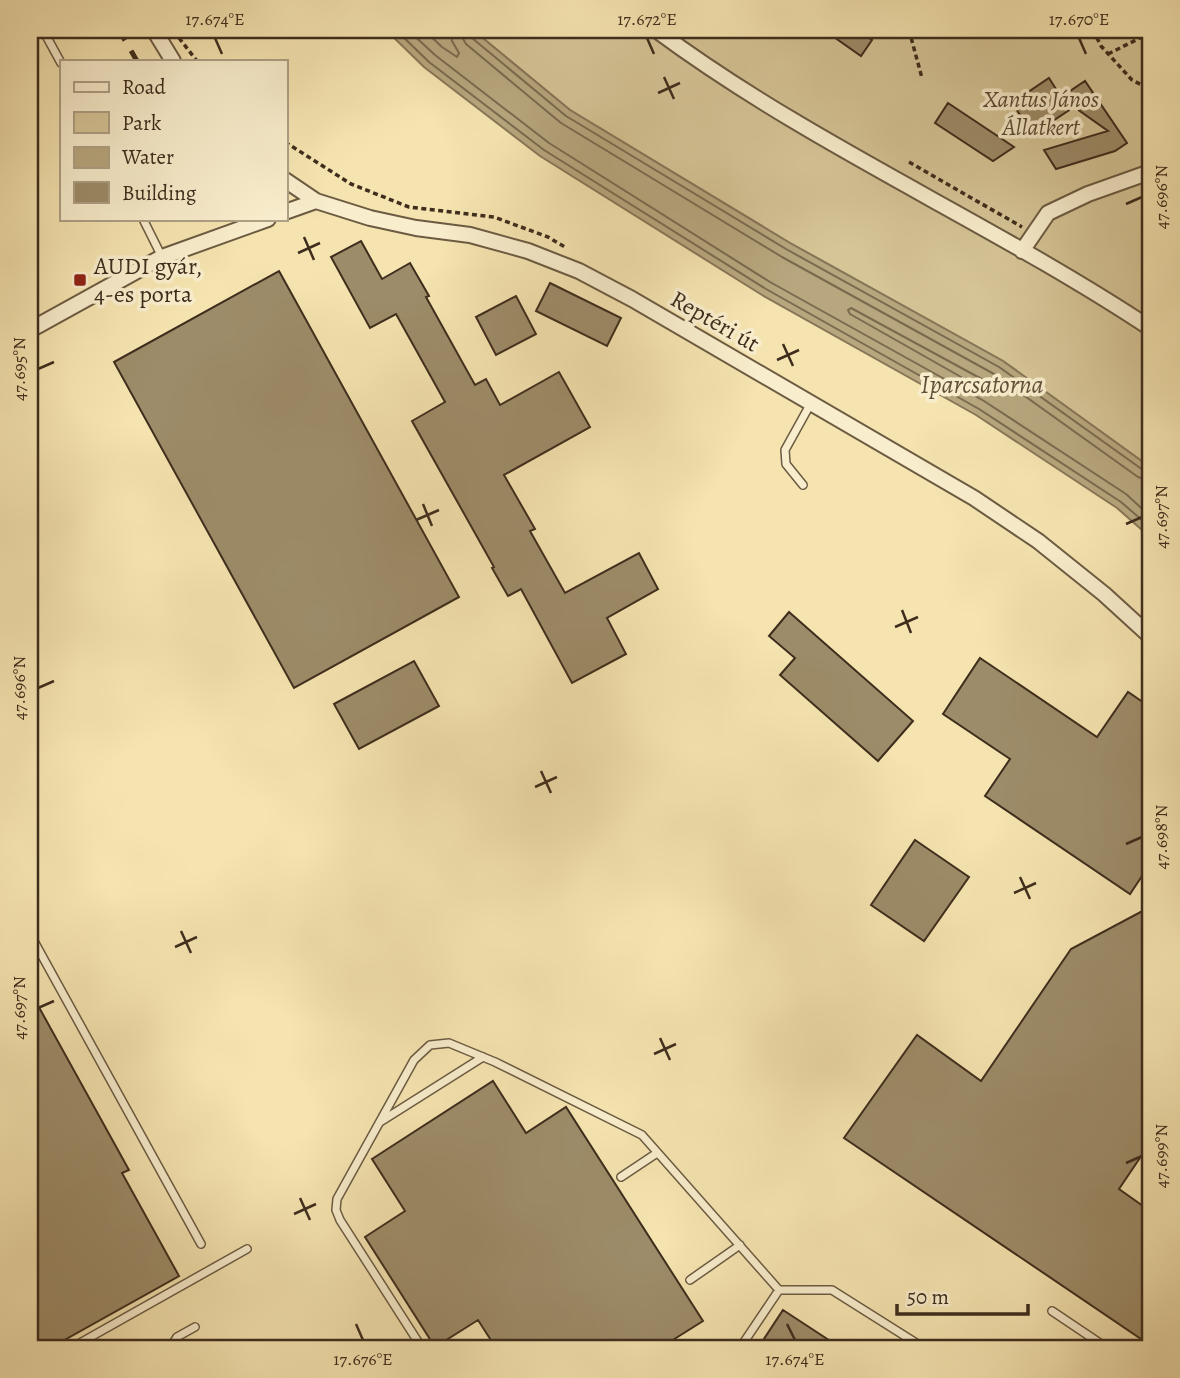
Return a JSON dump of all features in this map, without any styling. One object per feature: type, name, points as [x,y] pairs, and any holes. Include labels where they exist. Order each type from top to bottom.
[{"type":"street","points":[[154,30],[172,60]]},
{"type":"street","points":[[656,30],[766,105],[1096,292],[1150,328]]},
{"type":"street","points":[[1022,251],[1048,214],[1088,194],[1150,172]]},
{"type":"street","name":"Reptéri út","points":[[287,181],[316,201],[370,218],[416,228],[470,235],[528,251],[579,271],[632,299],[974,498],[1038,541],[1104,594],[1150,636]]},
{"type":"street","points":[[287,211],[316,201]]},
{"type":"street","points":[[30,330],[162,257],[265,220]]},
{"type":"lane","points":[[43,30],[60,61]]},
{"type":"lane","points":[[144,220],[162,257]]},
{"type":"lane","points":[[803,485],[786,464],[785,450],[811,403]]},
{"type":"lane","points":[[30,934],[201,1244]]},
{"type":"lane","points":[[422,1348],[336,1210],[337,1199],[414,1060],[430,1045],[449,1043],[642,1135],[779,1290],[832,1290],[925,1348]]},
{"type":"lane","points":[[379,1123],[483,1057]]},
{"type":"lane","points":[[621,1177],[657,1153]]},
{"type":"lane","points":[[690,1280],[740,1245]]},
{"type":"lane","points":[[71,1348],[247,1249]]},
{"type":"lane","points":[[740,1348],[779,1290]]},
{"type":"lane","points":[[1052,1311],[1107,1348]]},
{"type":"lane","points":[[173,1348],[177,1337],[195,1327]]},
{"type":"path","points":[[173,30],[196,60]]},
{"type":"path","points":[[909,30],[922,78]]},
{"type":"path","points":[[1093,30],[1101,46],[1132,80],[1150,89]]},
{"type":"path","points":[[1108,54],[1150,33]]},
{"type":"path","points":[[909,162],[1034,234]]},
{"type":"green space","name":"Xantus János Állatkert","points":[[473,30],[1150,30],[1150,467],[1003,361],[790,243],[570,110]]},
{"type":"water","name":"Iparcsatorna","points":[[386,30],[473,30],[570,110],[790,243],[1003,361],[1150,467],[1150,537],[1117,508],[976,415],[762,295],[540,156],[424,67]]},
{"type":"building","points":[[824,30],[858,30],[872,40],[861,56]]},
{"type":"building","points":[[1049,78],[1061,97],[1085,81],[1127,143],[1115,151],[1056,169],[1044,150],[1108,131],[1074,107],[1033,134],[1012,103]]},
{"type":"building","points":[[948,103],[1014,147],[993,161],[935,123]]},
{"type":"building","points":[[361,241],[382,279],[410,263],[475,385],[486,379],[500,405],[559,372],[590,427],[504,475],[535,529],[530,531],[565,593],[639,553],[658,589],[607,618],[626,654],[572,683],[521,589],[508,596],[412,421],[445,402],[396,314],[370,328],[331,257]]},
{"type":"building","points":[[279,271],[459,597],[294,688],[114,362]]},
{"type":"building","points":[[550,283],[621,318],[607,346],[536,311]]},
{"type":"building","points":[[516,296],[536,334],[496,355],[476,317]]},
{"type":"building","points":[[789,612],[913,721],[878,761],[780,675],[795,658],[769,636]]},
{"type":"building","points":[[980,658],[1097,737],[1128,692],[1150,707],[1150,864],[1130,894],[985,796],[1010,759],[943,714]]},
{"type":"building","points":[[414,661],[439,706],[359,749],[334,704]]},
{"type":"building","points":[[915,840],[969,877],[924,941],[871,905]]},
{"type":"building","points":[[1150,907],[1150,1143],[1119,1189],[1150,1211],[1150,1345],[844,1138],[917,1035],[981,1081],[1071,949]]},
{"type":"building","points":[[30,991],[129,1170],[122,1173],[179,1276],[50,1348],[30,1348]]},
{"type":"building","points":[[493,1081],[526,1133],[566,1107],[703,1321],[660,1348],[496,1348],[478,1320],[435,1347],[365,1237],[405,1211],[372,1159]]},
{"type":"building","points":[[783,1310],[841,1348],[758,1348]]},
{"type":"railway","points":[[119,30],[136,60]]},
{"type":"place","name":"AUDI gyár, 4-es porta","points":[[80,280]]}]
